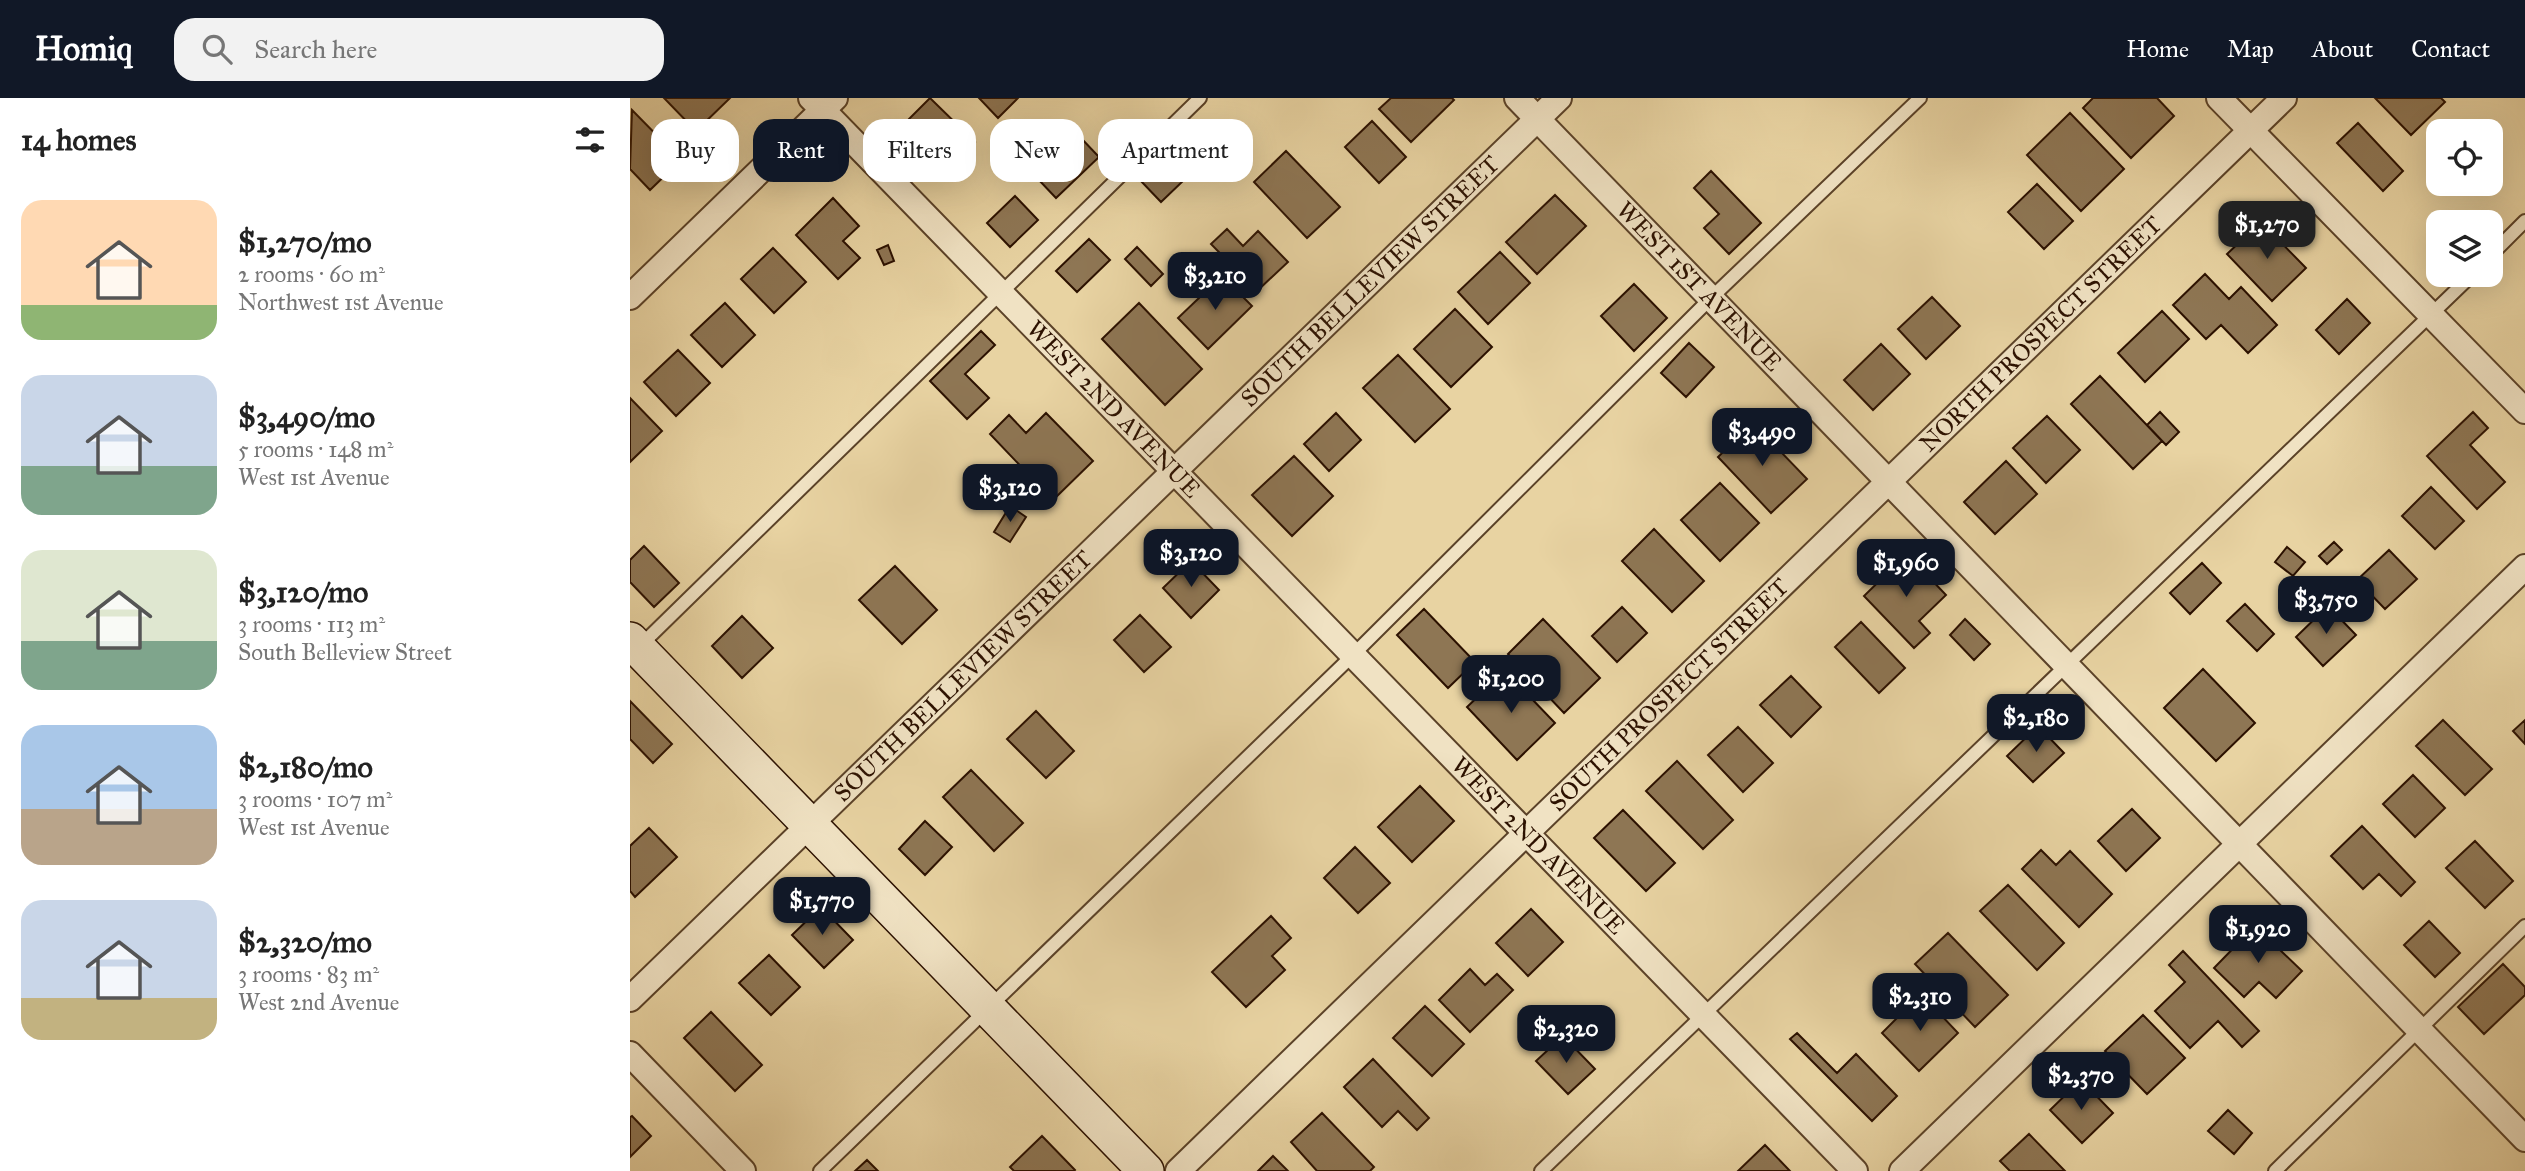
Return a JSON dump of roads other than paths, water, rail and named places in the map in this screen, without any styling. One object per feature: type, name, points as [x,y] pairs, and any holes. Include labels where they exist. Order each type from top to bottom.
[{"type":"main road","points":[[633,648],[810,824],[1146,1171]]},
{"type":"street","name":"WEST 1ST AVENUE","points":[[1517,98],[2525,1139]]},
{"type":"street","name":"SOUTH BELLEVIEW STREET","points":[[630,999],[1559,98]]},
{"type":"street","points":[[2219,98],[2525,411]]},
{"type":"street","name":"NORTH PROSPECT STREET","points":[[1889,482],[2284,98]]},
{"type":"street","name":"WEST 2ND AVENUE","points":[[823,102],[999,292],[1855,1171]]},
{"type":"street","points":[[630,297],[823,102]]},
{"type":"street","name":"SOUTH PROSPECT STREET","points":[[1178,1171],[1889,482]]},
{"type":"street","points":[[1902,1171],[2525,567]]},
{"type":"street","points":[[630,1054],[743,1171]]},
{"type":"lane","points":[[633,648],[1200,98]]},
{"type":"lane","points":[[820,1171],[1353,655],[1712,298],[1920,98]]},
{"type":"lane","points":[[2503,243],[2525,221]]},
{"type":"lane","points":[[1541,1171],[2065,663],[2460,287]]},
{"type":"lane","points":[[2275,1171],[2525,926]]}]
